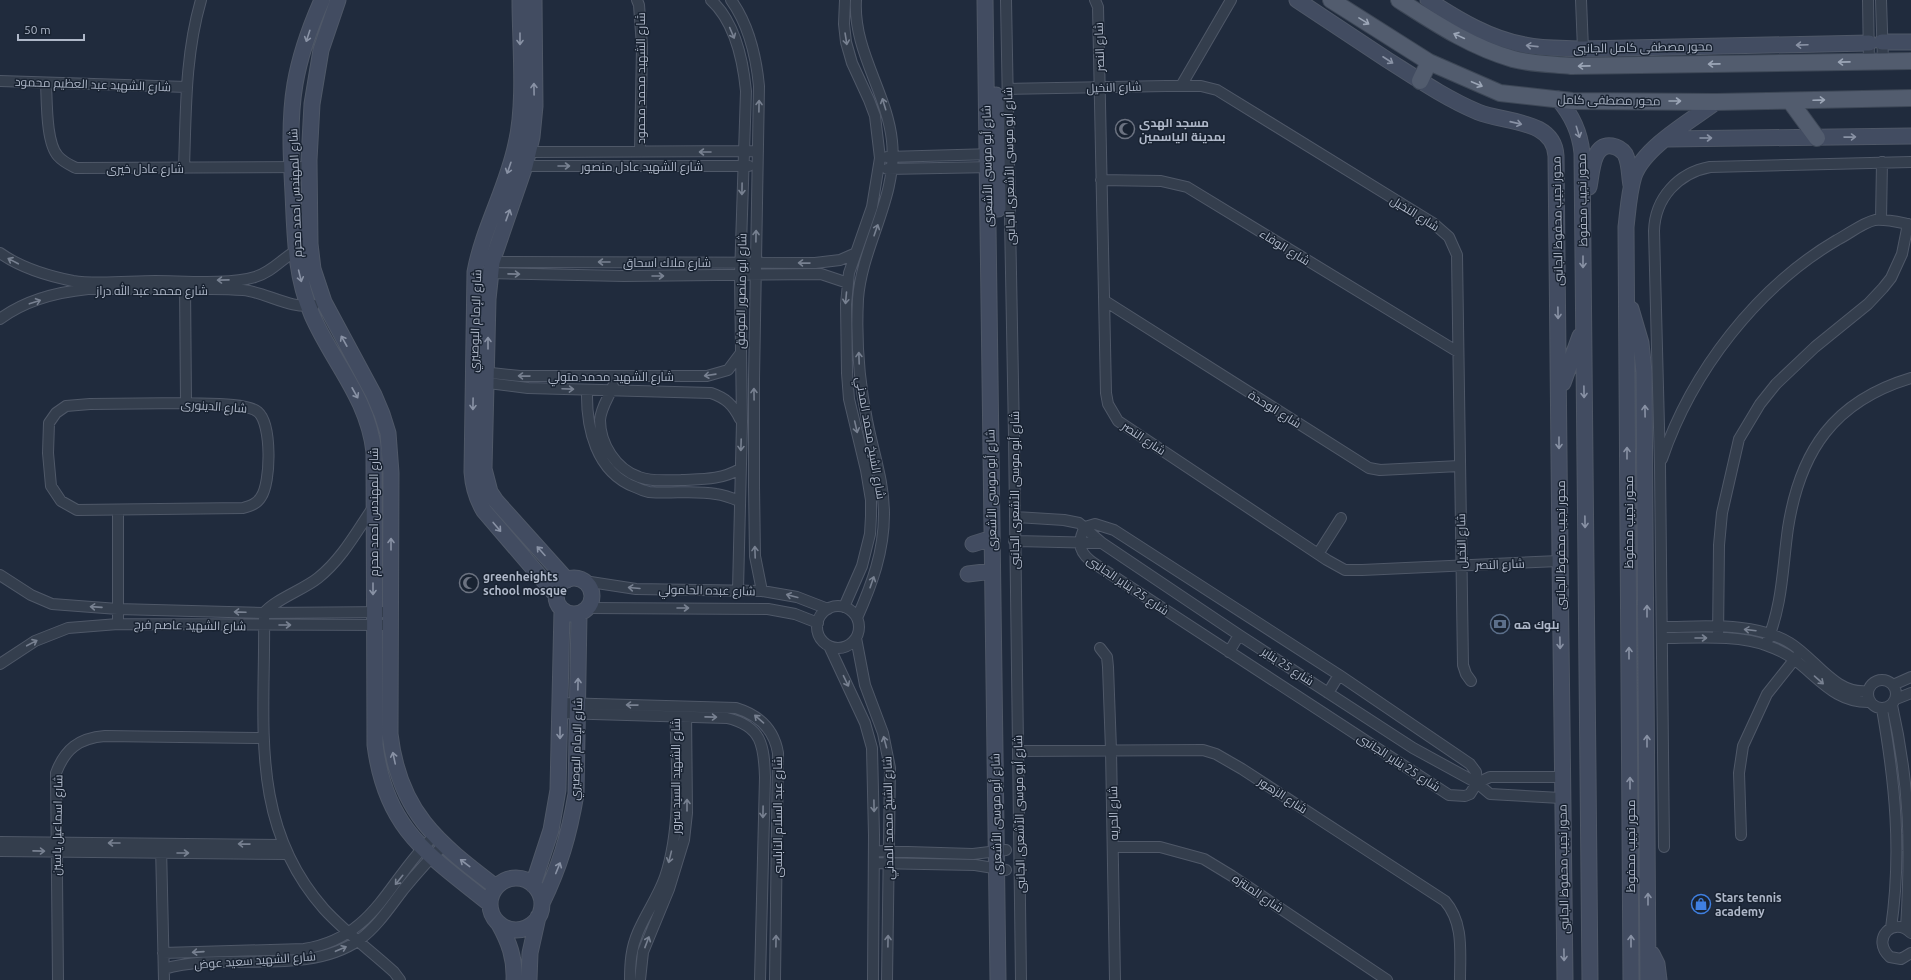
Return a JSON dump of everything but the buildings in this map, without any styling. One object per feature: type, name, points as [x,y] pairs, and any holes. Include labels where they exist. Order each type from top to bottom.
[{"type":"main road","name":"محور مصطفى كامل","points":[[1331,0],[1429,62],[1500,93],[1558,99],[1716,102],[1911,98]]},
{"type":"main road","points":[[1399,0],[1454,34],[1495,53],[1534,63],[1571,66],[1911,61]]},
{"type":"main road","points":[[1420,81],[1429,62]]},
{"type":"main road","points":[[1790,101],[1817,138]]},
{"type":"street","points":[[184,168],[186,87],[191,42],[201,0]]},
{"type":"street","name":"شارع المهندس احمد محرم","points":[[322,0],[308,35],[295,85],[292,167],[296,251],[299,274],[309,306],[368,419],[374,452],[373,618],[375,745],[377,764],[384,789],[398,818],[426,853],[490,904]]},
{"type":"street","name":"شارع المهندس احمد محرم","points":[[338,0],[321,50],[315,76],[310,133],[310,244],[313,269],[324,302],[374,395],[388,433],[391,473],[390,734],[392,750],[397,772],[406,794],[421,820],[439,841],[496,887]]},
{"type":"street","name":"شارع الإمام البوصيري","points":[[520,0],[520,125],[511,163],[476,267],[484,469],[490,492],[567,580]]},
{"type":"street","name":"شارع الإمام البوصيري","points":[[534,0],[535,106],[527,159],[492,268],[480,377],[472,472],[473,486],[477,499],[484,511],[556,595]]},
{"type":"street","name":"شارع ابو منصور الموفق","points":[[712,0],[729,25],[737,46],[743,69],[746,96],[742,166],[740,262],[740,379],[742,422],[738,590]]},
{"type":"street","name":"شارع ابو منصور الموفق","points":[[731,0],[744,21],[757,65],[759,102],[754,379],[754,486],[755,556],[762,591]]},
{"type":"street","name":"شارع الشيخ محمد المدني","points":[[844,607],[862,566],[870,534],[871,516],[868,480],[850,399],[846,373],[845,333],[848,283],[856,253],[872,207],[880,158],[875,116],[870,100],[852,64],[846,42],[844,24],[845,0]]},
{"type":"street","name":"شارع الشيخ محمد المدني","points":[[856,0],[857,25],[860,44],[875,79],[889,121],[893,157],[892,169],[877,227],[864,264],[858,298],[860,374],[867,422],[879,469],[884,515],[878,561],[872,584],[857,618]]},
{"type":"street","name":"شارع أبو موسى الأشعرى","points":[[985,0],[992,161],[985,300],[986,437],[992,538],[992,571],[988,622],[998,654]]},
{"type":"street","name":"شارع أبو موسى الأشعرى","points":[[995,0],[992,161],[1001,851],[998,980]]},
{"type":"street","name":"شارع أبو موسى الأشعرى الجانبى","points":[[1006,0],[1015,517],[1014,541],[1020,980]]},
{"type":"street","name":"شارع النصر","points":[[1095,0],[1098,6],[1106,393],[1108,404],[1118,421],[1318,554],[1345,570],[1353,571],[1559,561]]},
{"type":"street","points":[[1181,86],[1231,0]]},
{"type":"street","points":[[1297,0],[1420,81]]},
{"type":"street","name":"محور مصطفى كامل الجانبى","points":[[1428,0],[1472,26],[1504,40],[1525,45],[1583,49],[1911,42]]},
{"type":"street","points":[[1581,0],[1583,49]]},
{"type":"street","points":[[1868,0],[1876,43]]},
{"type":"street","points":[[1876,62],[1876,43],[1881,0]]},
{"type":"street","name":"شارع الشهيد محمد محمود","points":[[639,2],[642,46],[640,151]]},
{"type":"street","name":"شارع الشهيد عبد العظيم محمود","points":[[0,81],[186,87]]},
{"type":"street","name":"محور نجيب محفوظ الجانبى","points":[[1420,81],[1444,96],[1480,112],[1536,127],[1549,136],[1555,145],[1560,398],[1559,561],[1561,798],[1565,980]]},
{"type":"street","name":"شارع عادل خيرى","points":[[46,83],[51,140],[58,156],[67,164],[76,168],[310,167]]},
{"type":"street","name":"شارع النخيل","points":[[1008,89],[1181,86],[1209,87],[1227,95],[1442,230],[1454,245],[1457,255],[1463,665],[1466,674],[1471,681]]},
{"type":"street","name":"محور نجيب محفوظ","points":[[1558,99],[1572,117],[1581,144],[1583,210],[1590,980]]},
{"type":"street","name":"محور نجيب محفوظ","points":[[1631,980],[1626,227],[1635,175],[1641,162],[1666,139],[1716,102]]},
{"type":"street","points":[[1666,139],[1911,136]]},
{"type":"street","points":[[1583,210],[1596,156],[1602,148],[1615,146],[1625,155],[1632,190]]},
{"type":"street","name":"شارع الشهيد عادل منصور","points":[[527,159],[640,151],[758,151]]},
{"type":"street","points":[[880,158],[893,157],[992,161]]},
{"type":"street","name":"شارع الشهيد عادل منصور","points":[[527,159],[758,166]]},
{"type":"street","points":[[879,169],[992,161]]},
{"type":"street","points":[[1881,220],[1882,162]]},
{"type":"street","points":[[1664,847],[1660,466],[1654,222],[1662,200],[1678,180],[1689,173],[1710,167],[1911,162]]},
{"type":"street","name":"شارع الوفاء","points":[[1101,180],[1161,181],[1186,187],[1458,352]]},
{"type":"street","points":[[1660,466],[1668,441],[1692,393],[1725,343],[1746,317],[1782,280],[1811,257],[1869,222],[1881,220],[1908,224],[1902,254],[1891,278],[1868,304],[1815,347],[1776,384],[1760,404],[1739,439],[1722,513],[1719,545],[1718,638]]},
{"type":"street","name":"شارع محمد عبد الله دراز","points":[[0,320],[23,306],[88,286],[185,285],[244,280],[268,272],[296,251],[310,244]]},
{"type":"street","name":"شارع محمد عبد الله دراز","points":[[0,253],[23,266],[88,286]]},
{"type":"street","name":"شارع ملاك اسحاق","points":[[492,268],[740,262],[830,262],[856,253]]},
{"type":"street","name":"شارع ملاك اسحاق","points":[[476,267],[740,276],[821,274],[848,283]]},
{"type":"street","points":[[244,280],[244,290]]},
{"type":"street","points":[[185,285],[186,403]]},
{"type":"street","name":"شارع محمد عبد الله دراز","points":[[185,285],[244,290],[271,296],[297,305],[309,306]]},
{"type":"street","points":[[1626,297],[1641,343],[1644,372],[1648,980]]},
{"type":"street","name":"شارع الوحدة","points":[[1105,301],[1369,468],[1380,470],[1460,466]]},
{"type":"street","points":[[309,306],[324,302]]},
{"type":"street","points":[[1560,398],[1570,363],[1583,330]]},
{"type":"street","name":"شارع الشهيد محمد متولي","points":[[480,377],[713,375],[728,370],[740,354]]},
{"type":"street","points":[[616,376],[612,390],[602,410],[600,419],[602,436],[610,453],[628,472],[639,477],[652,480],[710,479],[721,478],[740,469]]},
{"type":"street","name":"شارع الشهيد محمد متولي","points":[[480,377],[528,388],[711,393],[726,399],[732,404],[742,422]]},
{"type":"street","points":[[1766,645],[1771,633],[1782,590],[1788,529],[1795,490],[1812,452],[1820,438],[1845,412],[1874,392],[1911,378]]},
{"type":"street","points":[[740,379],[754,379]]},
{"type":"street","points":[[587,390],[590,427],[595,445],[602,461],[613,474],[627,484],[647,492],[701,492],[717,494],[739,501]]},
{"type":"street","name":"شارع الدينورى","points":[[186,403],[246,406],[258,411],[262,416],[265,422],[268,452],[267,482],[260,499],[252,505],[243,508],[118,510],[77,510],[61,501],[55,494],[51,486],[48,453],[49,423],[56,413],[66,406],[90,404],[186,403]]},
{"type":"street","points":[[740,486],[754,486]]},
{"type":"street","points":[[374,506],[349,544],[326,570],[306,587],[270,607],[264,613],[263,738],[267,782],[272,810],[285,849],[310,891],[324,908],[394,972],[400,980]]},
{"type":"street","points":[[118,510],[118,624]]},
{"type":"street","name":"شارع 25 يناير","points":[[1015,517],[1076,522],[1102,543],[1239,635],[1413,748],[1477,783],[1485,791],[1495,795],[1561,798]]},
{"type":"street","points":[[1318,554],[1341,518]]},
{"type":"street","points":[[1084,527],[1095,524],[1114,530],[1339,675],[1470,764],[1476,772],[1477,783],[1490,777],[1561,777]]},
{"type":"street","name":"شارع 25 يناير الجانبى","points":[[1084,527],[1079,542],[1080,549],[1088,559],[1229,652],[1449,794],[1465,796],[1470,794],[1477,783]]},
{"type":"street","points":[[973,544],[992,538]]},
{"type":"street","points":[[1014,541],[1102,543]]},
{"type":"street","points":[[968,574],[992,571]]},
{"type":"street","name":"شارع الشهيد عاصم فرج","points":[[0,575],[31,595],[52,604],[118,609],[391,618]]},
{"type":"street","points":[[576,578],[584,581],[592,594],[583,611],[570,614],[562,610],[557,603],[556,595],[561,584],[567,580],[576,578]]},
{"type":"street","name":"شارع عبده الحامولي","points":[[584,581],[636,589],[762,591],[797,597],[828,609]]},
{"type":"street","points":[[836,606],[844,607],[857,618],[859,628],[856,638],[844,648],[829,646],[818,634],[818,623],[820,618],[828,609],[836,606]]},
{"type":"street","name":"شارع عبده الحامولي","points":[[583,611],[768,609],[795,614],[818,623]]},
{"type":"street","name":"شارع الإمام البوصيري","points":[[533,885],[545,850],[555,810],[560,770],[562,610]]},
{"type":"street","name":"شارع الإمام البوصيري","points":[[529,980],[530,953],[540,910],[562,859],[571,822],[577,772],[578,709],[583,611]]},
{"type":"street","name":"شارع الشهيد عاصم فرج","points":[[0,664],[35,641],[68,628],[118,624],[264,625],[373,618]]},
{"type":"street","points":[[1662,627],[1718,628],[1771,633],[1802,651],[1837,683],[1853,690],[1868,690]]},
{"type":"street","points":[[1229,652],[1239,635]]},
{"type":"street","name":"شارع الشيخ محمد المدني","points":[[856,638],[865,685],[888,750],[890,774],[890,863],[887,980]]},
{"type":"street","points":[[1662,638],[1718,638],[1766,645],[1794,660],[1838,696],[1853,701],[1870,702],[1877,708],[1890,704],[1911,693]]},
{"type":"street","points":[[1272,656],[1281,639]]},
{"type":"street","name":"شارع الشيخ محمد المدني","points":[[829,646],[870,735],[874,776],[873,980]]},
{"type":"street","name":"شارع الحريه","points":[[1100,648],[1107,657],[1108,667],[1115,980]]},
{"type":"street","points":[[1741,835],[1740,773],[1743,746],[1767,694],[1802,651]]},
{"type":"street","points":[[1328,692],[1339,675]]},
{"type":"street","points":[[1893,685],[1911,677]]},
{"type":"street","points":[[1870,702],[1868,690],[1871,685],[1881,680],[1887,681],[1896,689],[1890,704],[1893,773],[1898,830],[1897,879],[1891,928]]},
{"type":"street","points":[[1890,704],[1903,760],[1909,806],[1910,873],[1908,930],[1901,926],[1891,928],[1883,936],[1882,948],[1890,957],[1901,959],[1910,958]]},
{"type":"street","name":"شارع عبد السلام النابلسى","points":[[560,708],[680,712],[736,708],[749,712],[764,723],[775,739],[778,753],[775,980]]},
{"type":"street","name":"شارع عبد السلام النابلسى","points":[[680,712],[734,720],[750,728],[756,733],[762,744],[764,757],[760,980]]},
{"type":"street","name":"شارع الشهيد السيد سرور","points":[[640,980],[643,952],[669,889],[679,840],[680,712]]},
{"type":"street","name":"شارع اسماعيل ياسين","points":[[58,980],[56,773],[61,761],[69,750],[79,742],[92,737],[105,736],[263,738]]},
{"type":"street","points":[[762,744],[775,739]]},
{"type":"street","name":"شارع الزهور","points":[[1018,751],[1203,750],[1216,754],[1249,773],[1445,901],[1455,915],[1459,937],[1460,980]]},
{"type":"street","points":[[763,795],[778,795]]},
{"type":"street","points":[[1630,805],[1648,806]]},
{"type":"street","name":"شارع الشهيد السيد سرور","points":[[630,980],[632,948],[638,932],[657,898],[679,840]]},
{"type":"street","name":"شارع الشهيد سعيد عوض","points":[[163,953],[304,949],[323,946],[350,933],[369,915],[403,875],[439,841]]},
{"type":"street","points":[[0,842],[161,853],[227,849],[285,849]]},
{"type":"street","points":[[161,842],[164,980]]},
{"type":"street","points":[[0,850],[161,842],[227,849]]},
{"type":"street","name":"شارع المنتزه","points":[[1113,847],[1160,847],[1204,859],[1232,876],[1387,980]]},
{"type":"street","points":[[874,851],[974,854],[1001,851]]},
{"type":"street","name":"شارع الشهيد سعيد عوض","points":[[164,969],[199,963],[303,959],[322,956],[341,950],[358,940],[376,925],[426,853]]},
{"type":"street","points":[[874,863],[975,865],[1001,870]]},
{"type":"street","name":"شارع أبو موسى الأشعرى","points":[[1001,870],[1008,980]]},
{"type":"street","points":[[499,924],[512,930],[527,927],[540,910],[538,890],[527,880],[514,878],[507,879],[496,887],[490,898],[494,918],[499,924],[509,943],[513,957],[514,980]]},
{"type":"street","points":[[1648,948],[1657,964],[1659,980]]},
{"type":"place","name":"مسجد الهدى بمدينة الياسمين","points":[[1125,129]]},
{"type":"place","name":"greenheights school mosque","points":[[469,583]]},
{"type":"place","name":"بلوك هه","points":[[1500,624]]},
{"type":"place","name":"Stars tennis academy","points":[[1701,904]]}]
